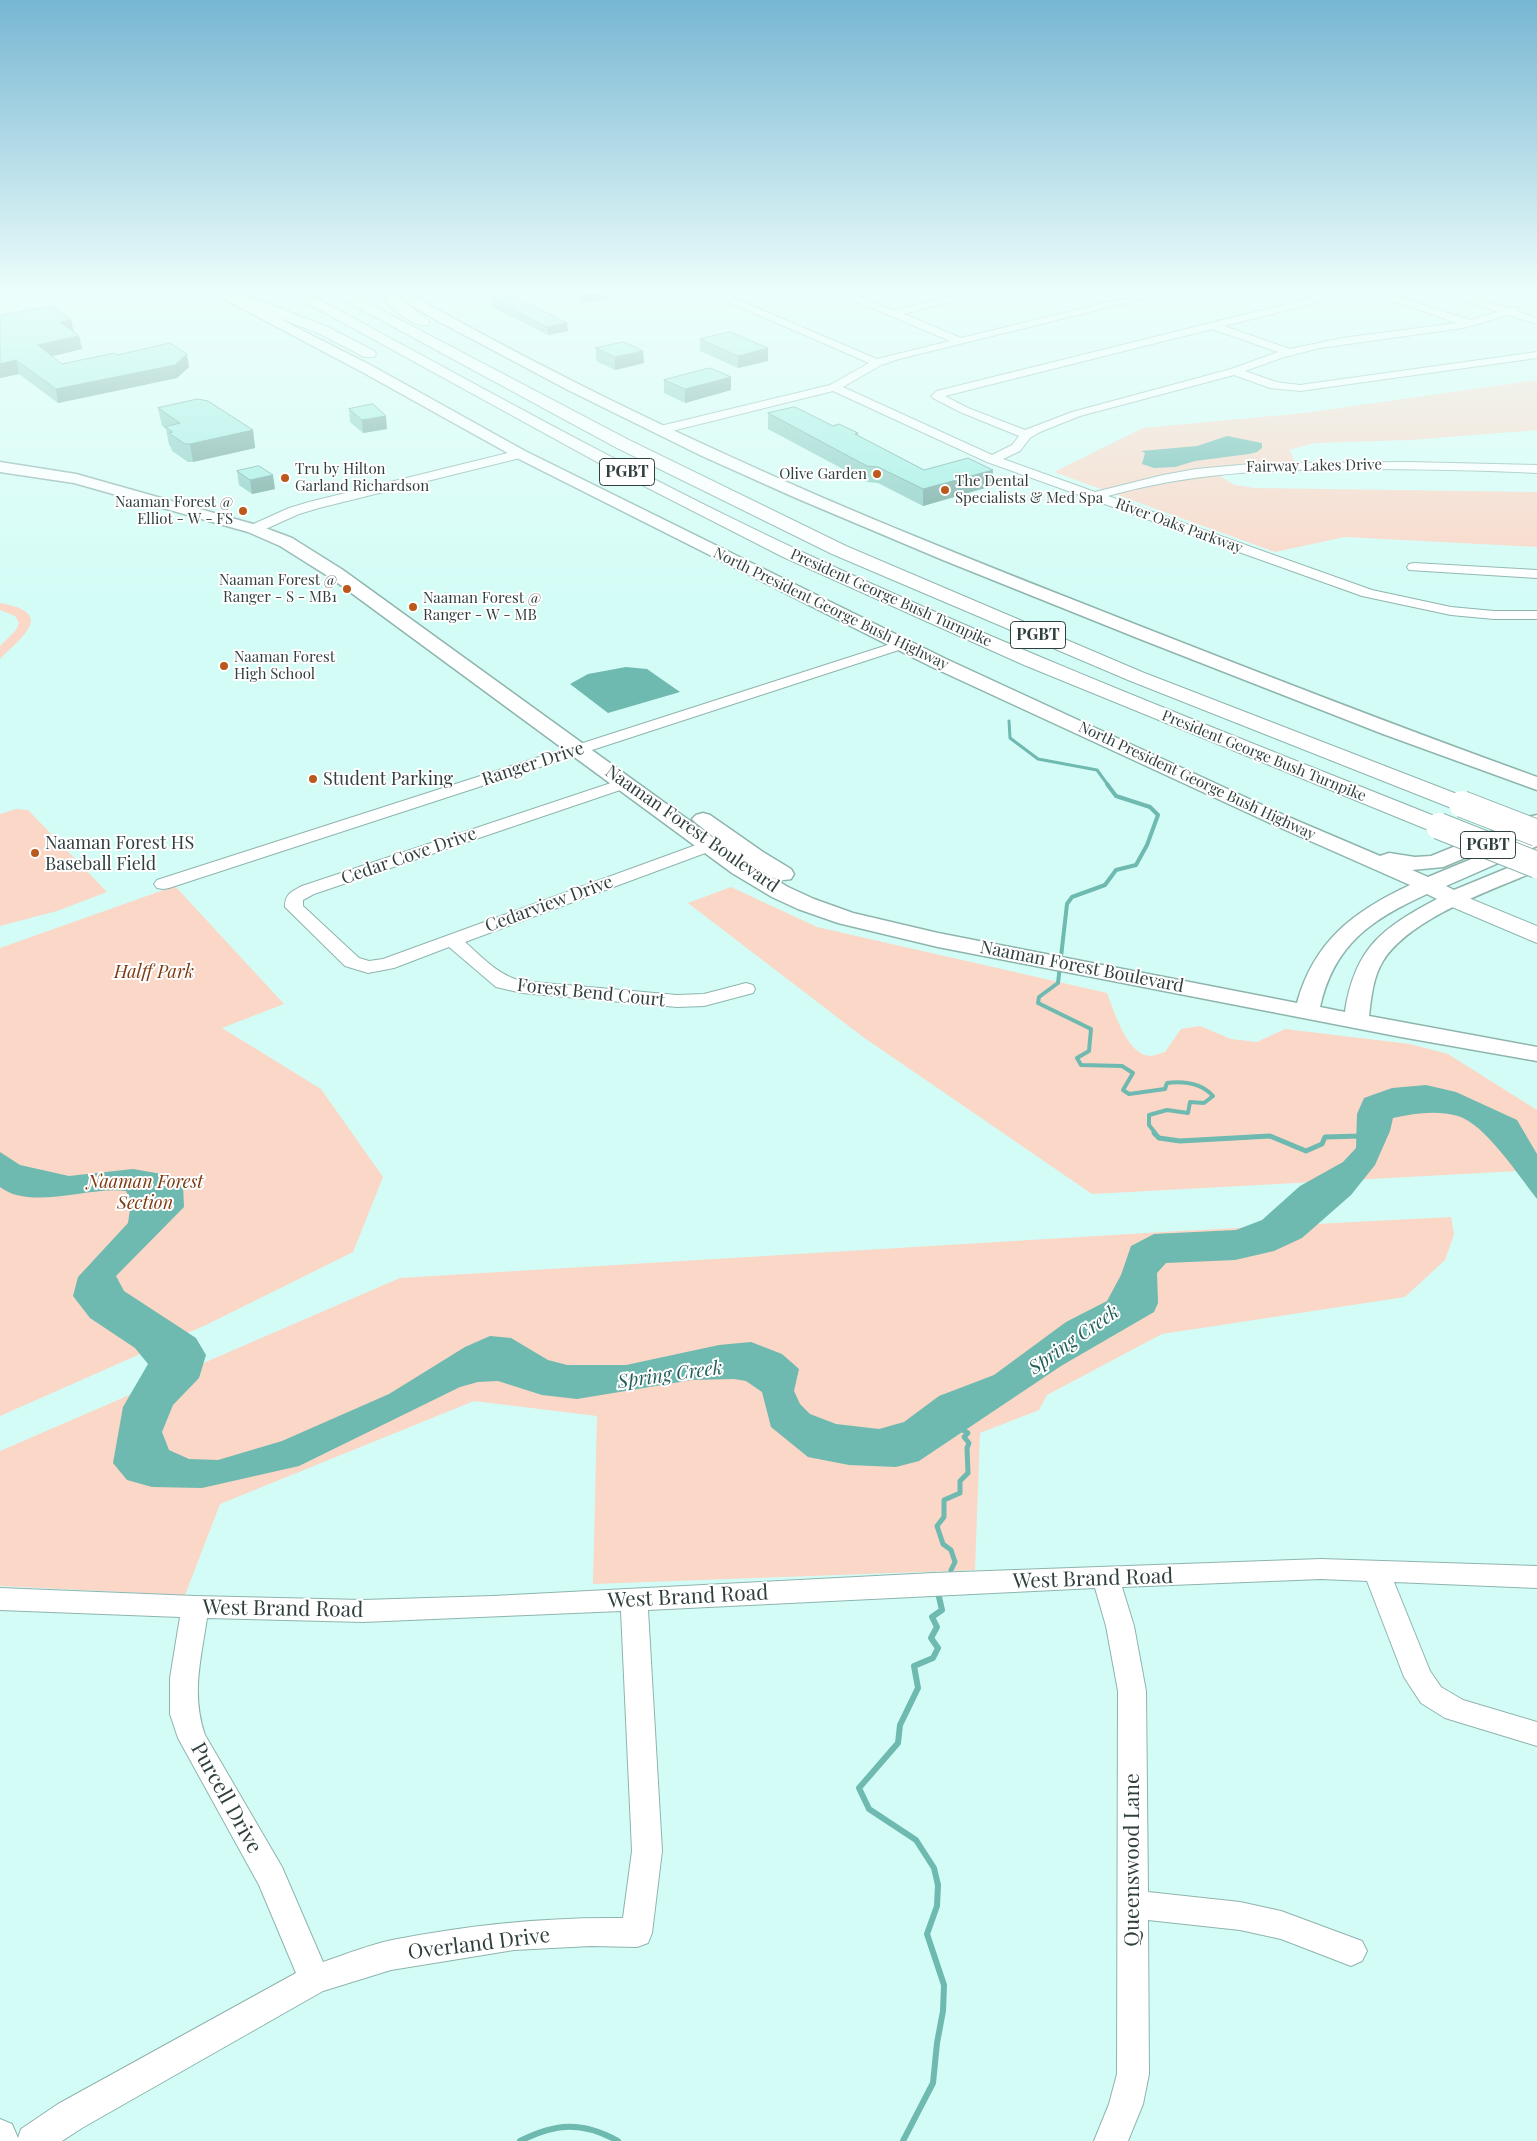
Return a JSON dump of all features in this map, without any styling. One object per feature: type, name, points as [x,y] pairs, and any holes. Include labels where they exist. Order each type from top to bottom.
[{"type":"highway","name":"President George Bush Turnpike","points":[[481,393],[719,519],[918,612],[1063,674],[1537,864]]},
{"type":"highway","name":"President George Bush Turnpike","points":[[527,393],[623,444],[839,550],[1135,676],[1537,833]]},
{"type":"highway","points":[[554,393],[616,434],[623,444]]},
{"type":"highway","points":[[468,403],[557,434]]},
{"type":"highway","points":[[1454,899],[1537,935]]},
{"type":"main road","name":"North President George Bush Highway","points":[[410,393],[520,454],[903,644],[1279,820],[1428,885],[1454,899]]},
{"type":"main road","points":[[587,393],[756,475],[963,564],[1255,678],[1537,784]]},
{"type":"main road","name":"Naaman Forest Boulevard","points":[[0,460],[82,472],[165,493],[317,546],[347,574],[588,746],[789,878],[853,904],[888,922]]},
{"type":"main road","name":"Naaman Forest Boulevard","points":[[0,467],[68,478],[260,526]]},
{"type":"main road","points":[[131,494],[165,493]]},
{"type":"main road","name":"Naaman Forest Boulevard","points":[[588,746],[626,783],[740,868],[780,892],[806,904],[987,942],[1357,1012],[1537,1043]]},
{"type":"main road","points":[[1491,768],[1537,788]]},
{"type":"main road","points":[[1279,820],[1297,824],[1373,854],[1415,864],[1435,862],[1537,820]]},
{"type":"main road","points":[[1279,820],[1284,827],[1376,870],[1385,880],[1382,894],[1368,916],[1332,951],[1319,972],[1309,1003]]},
{"type":"main road","points":[[1368,916],[1428,885],[1537,838]]},
{"type":"main road","points":[[1357,1012],[1364,976],[1371,961],[1379,949],[1400,929],[1454,899],[1537,864]]},
{"type":"main road","name":"Naaman Forest Boulevard","points":[[1357,1012],[1537,1054]]},
{"type":"street","points":[[660,430],[810,393]]},
{"type":"street","name":"River Oaks Parkway","points":[[849,393],[991,459],[1384,598],[1474,614],[1537,615]]},
{"type":"street","points":[[941,393],[937,396],[964,410],[1026,435]]},
{"type":"street","points":[[991,459],[1016,448],[1026,435],[1036,429],[1076,414],[1154,393]]},
{"type":"street","points":[[260,526],[314,505],[520,454]]},
{"type":"street","name":"Fairway Lakes Drive","points":[[1095,496],[1133,484],[1184,474],[1259,466],[1405,465],[1537,469]]},
{"type":"street","points":[[1414,567],[1537,574]]},
{"type":"street","name":"Ranger Drive","points":[[164,884],[903,644]]},
{"type":"street","name":"Cedar Cove Drive","points":[[368,967],[352,962],[294,907],[294,898],[308,890],[626,783]]},
{"type":"street","name":"Cedarview Drive","points":[[368,967],[387,964],[729,838]]},
{"type":"street","name":"Forest Bend Court","points":[[451,939],[494,977],[504,983],[522,987],[677,1001],[704,1000],[746,989]]},
{"type":"street","name":"West Brand Road","points":[[0,1599],[195,1607],[363,1610],[493,1607],[933,1584],[1106,1579],[1321,1569],[1537,1577]]},
{"type":"street","points":[[1376,1570],[1418,1677],[1431,1695],[1455,1710],[1537,1734]]},
{"type":"street","name":"Queenswood Lane","points":[[1106,1579],[1120,1626],[1132,1691],[1133,2074],[1126,2104],[1110,2141]]},
{"type":"street","name":"Overland Drive","points":[[33,2141],[70,2116],[315,1979],[391,1955],[514,1936],[591,1932],[637,1933],[647,1851],[634,1599]]},
{"type":"street","name":"Purcell Drive","points":[[195,1607],[184,1678],[184,1714],[192,1738],[271,1877],[315,1979]]},
{"type":"street","points":[[1133,1904],[1240,1916],[1281,1925],[1350,1951]]},
{"type":"street","points":[[0,2136],[2,2141]]},
{"type":"green space","points":[[1446,393],[1537,393],[1537,430],[1410,440],[1315,443],[1289,450],[1299,469],[1240,471],[1218,475],[1235,485],[1255,488],[1537,492],[1537,547],[1345,537],[1275,552],[1054,472],[1143,428],[1304,413]]},
{"type":"green space","points":[[0,603],[17,607],[27,613],[31,619],[30,626],[25,634],[0,659],[0,646],[16,630],[19,623],[15,616],[0,610]]},
{"type":"green space","name":"Naaman Forest HS Baseball Field","points":[[16,809],[28,810],[107,892],[57,911],[0,926],[0,814]]},
{"type":"green space","name":"Naaman Forest Section","points":[[175,886],[284,1004],[222,1028],[321,1089],[383,1177],[353,1252],[208,1324],[0,1416],[0,948]]},
{"type":"green space","points":[[731,887],[817,927],[1107,993],[1122,1031],[1128,1040],[1142,1054],[1150,1056],[1165,1052],[1181,1029],[1200,1026],[1231,1039],[1257,1042],[1285,1029],[1410,1044],[1448,1054],[1537,1110],[1537,1170],[1092,1194],[863,1037],[688,903]]},
{"type":"green space","points":[[1451,1217],[1454,1234],[1445,1260],[1405,1297],[1162,1334],[1047,1395],[1039,1410],[980,1433],[975,1570],[593,1584],[597,1416],[474,1401],[220,1504],[185,1595],[0,1586],[0,1451],[400,1278],[1180,1231]]},
{"type":"water","points":[[1227,436],[1262,443],[1262,448],[1257,452],[1249,454],[1195,461],[1175,467],[1154,468],[1142,464],[1145,453],[1141,451],[1197,446]]},
{"type":"water","points":[[626,667],[647,669],[680,692],[608,713],[570,684],[588,674]]},
{"type":"water","name":"Spring Creek","points":[[1426,1085],[1456,1092],[1517,1120],[1537,1154],[1537,1199],[1501,1152],[1479,1129],[1468,1121],[1450,1114],[1434,1113],[1393,1118],[1390,1131],[1375,1165],[1351,1195],[1302,1238],[1274,1251],[1235,1260],[1166,1263],[1157,1273],[1158,1303],[1154,1312],[1061,1366],[919,1461],[896,1467],[849,1465],[808,1457],[771,1427],[762,1392],[746,1381],[734,1379],[692,1380],[577,1399],[542,1395],[498,1381],[478,1382],[460,1387],[299,1466],[202,1488],[152,1487],[127,1480],[113,1463],[123,1407],[148,1364],[135,1348],[90,1318],[73,1296],[78,1277],[128,1223],[131,1202],[126,1191],[111,1190],[61,1196],[28,1197],[13,1194],[0,1187],[0,1152],[20,1165],[69,1176],[133,1169],[162,1174],[183,1185],[184,1207],[116,1276],[124,1291],[196,1338],[206,1355],[199,1378],[173,1405],[162,1432],[169,1450],[189,1459],[218,1460],[282,1441],[389,1394],[465,1347],[490,1336],[511,1338],[548,1360],[567,1365],[626,1365],[719,1345],[751,1342],[782,1354],[799,1369],[794,1391],[800,1404],[810,1414],[836,1424],[879,1429],[904,1422],[939,1396],[994,1375],[1066,1322],[1107,1301],[1121,1275],[1131,1246],[1154,1234],[1236,1230],[1262,1220],[1300,1186],[1343,1162],[1356,1148],[1357,1114],[1364,1098],[1392,1088]]},
{"type":"building","points":[[198,399],[208,401],[253,430],[185,444],[169,433],[173,432],[165,427],[180,423],[158,408]]},
{"type":"building","points":[[373,404],[386,416],[362,420],[349,409]]},
{"type":"building","points":[[795,407],[833,426],[839,424],[858,433],[855,434],[924,470],[968,458],[993,470],[923,489],[878,467],[867,466],[768,413]]},
{"type":"building","points":[[259,466],[273,475],[250,480],[237,471]]},
{"type":"waterway","points":[[1009,721],[1010,738],[1038,759],[1097,770],[1108,785]]},
{"type":"waterway","points":[[1107,784],[1116,796],[1150,807],[1158,815],[1147,845],[1136,865],[1116,870],[1105,885],[1072,897],[1067,904],[1058,983],[1039,997],[1038,1003],[1091,1029],[1089,1051],[1077,1058],[1081,1065],[1122,1066],[1133,1073],[1123,1090],[1129,1094],[1165,1089],[1167,1083],[1180,1082],[1203,1088],[1213,1096],[1204,1103],[1190,1102],[1188,1113],[1167,1110],[1149,1115],[1149,1125],[1156,1134]]},
{"type":"waterway","points":[[1154,1133],[1159,1138],[1180,1141],[1270,1136],[1306,1151],[1322,1144],[1325,1137],[1361,1136]]},
{"type":"waterway","points":[[951,1570],[955,1562],[951,1550],[943,1544],[937,1526],[944,1517],[944,1500],[960,1493],[960,1481],[968,1473],[967,1448],[969,1443],[964,1437],[968,1433],[961,1429]]},
{"type":"waterway","points":[[903,2141],[933,2083],[937,2043],[943,2011],[944,1985],[927,1934],[937,1906],[938,1885],[934,1868],[916,1840],[869,1809],[859,1788],[898,1743],[900,1725],[918,1688],[914,1666],[933,1658],[938,1648],[931,1638],[937,1627],[932,1617],[942,1610],[939,1597]]},
{"type":"waterway","points":[[520,2141],[545,2131],[569,2127],[593,2130],[618,2141]]},
{"type":"place","name":"Olive Garden","points":[[877,474]]},
{"type":"place","name":"Tru by Hilton Garland Richardson","points":[[285,478]]},
{"type":"place","name":"The Dental Specialists & Med Spa","points":[[945,490]]},
{"type":"place","name":"Naaman Forest @ Elliot - W - FS","points":[[243,511]]},
{"type":"place","name":"Naaman Forest @ Ranger - S - MB1","points":[[347,589]]},
{"type":"place","name":"Naaman Forest @ Ranger - W - MB","points":[[413,607]]},
{"type":"place","name":"Naaman Forest High School","points":[[224,666]]},
{"type":"place","name":"Student Parking","points":[[313,779]]},
{"type":"place","name":"Naaman Forest HS Baseball Field","points":[[35,853]]},
{"type":"park label","name":"Halff Park","points":[[154,972]]}]
